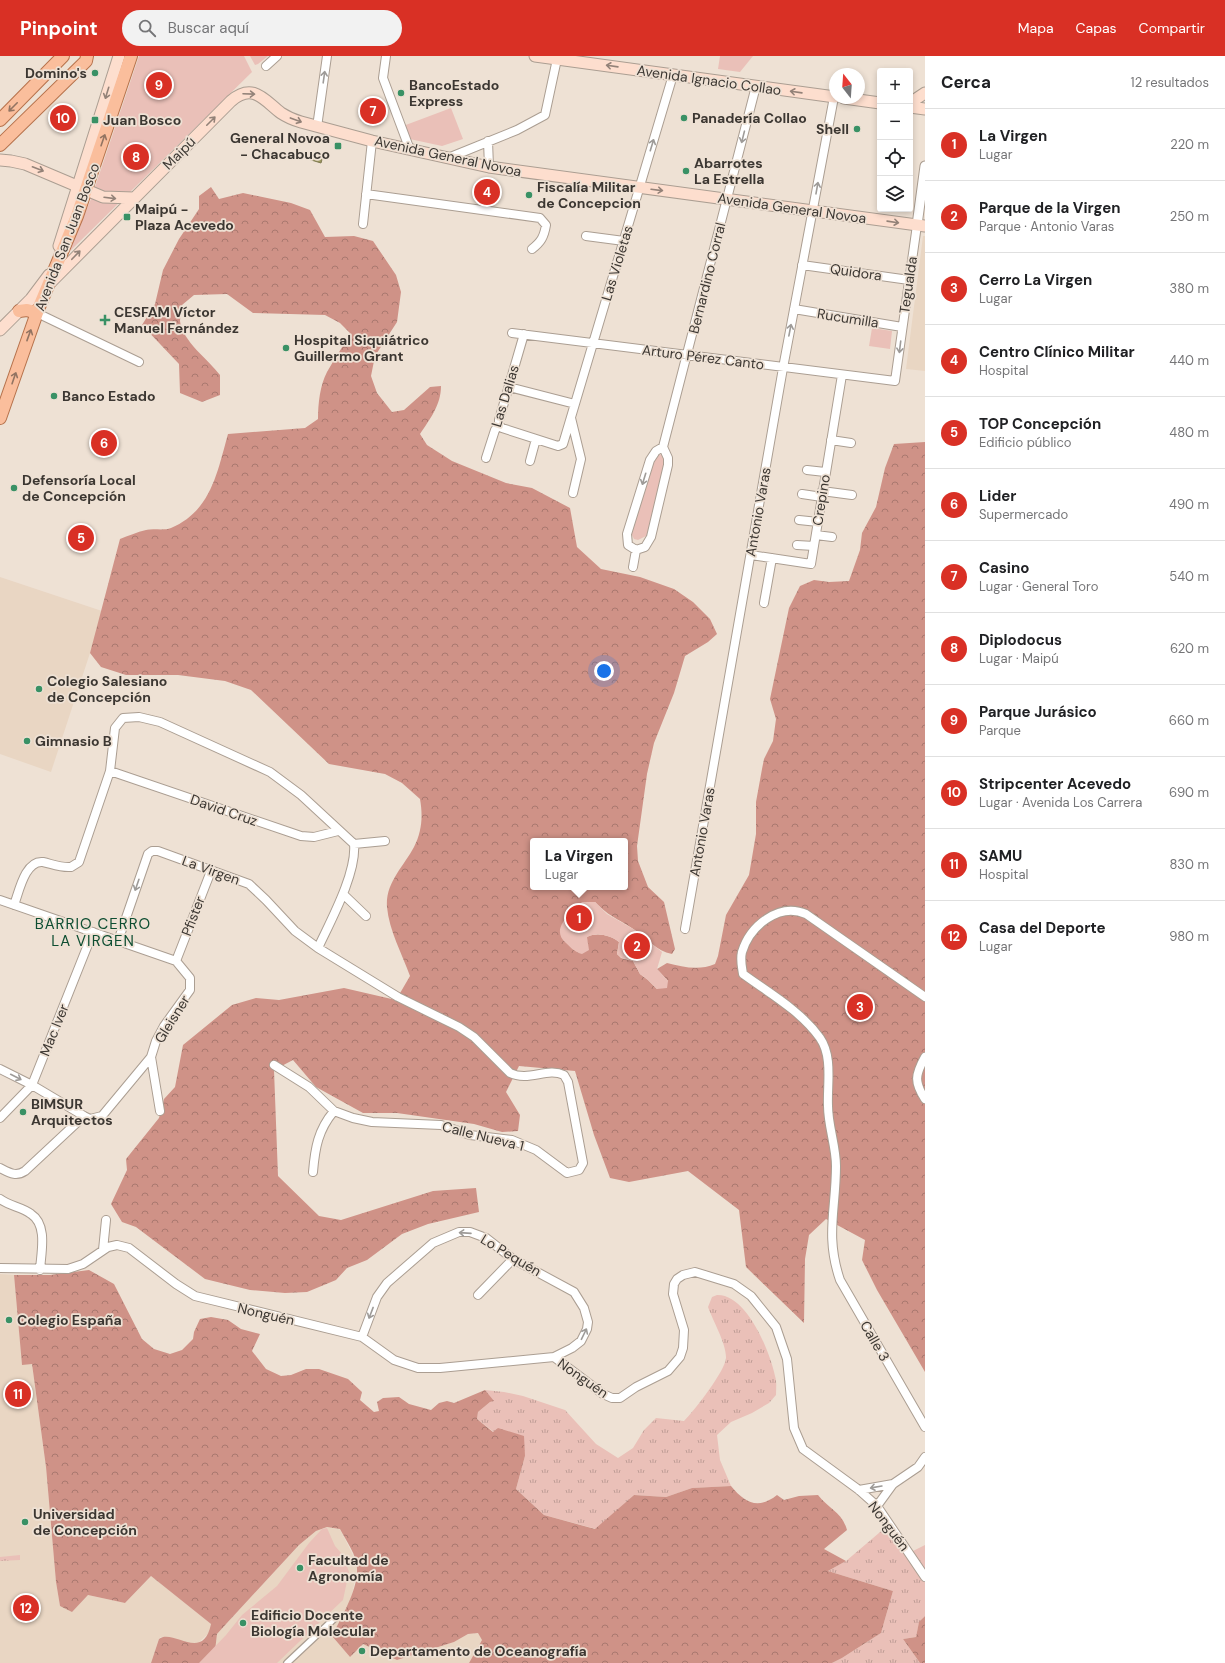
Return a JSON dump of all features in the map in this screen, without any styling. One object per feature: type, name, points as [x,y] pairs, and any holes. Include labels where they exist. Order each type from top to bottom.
[{"type":"main road","points":[[0,120],[63,56]]},
{"type":"main road","name":"Avenida San Juan Bosco","points":[[82,188],[119,56]]},
{"type":"main road","name":"Avenida San Juan Bosco","points":[[0,418],[3,396],[37,313],[131,56]]},
{"type":"main road","name":"Avenida Ignacio Collao","points":[[535,56],[829,96]]},
{"type":"main road","points":[[0,138],[84,57]]},
{"type":"main road","points":[[0,145],[86,61],[84,57]]},
{"type":"main road","name":"Maipú","points":[[0,330],[234,98],[249,93],[265,98]]},
{"type":"main road","points":[[913,101],[925,93]]},
{"type":"main road","name":"Avenida General Novoa","points":[[265,98],[289,118],[317,127],[447,159],[489,167],[727,200],[813,210],[921,226]]},
{"type":"main road","name":"Avenida Ignacio Collao","points":[[865,101],[877,103]]},
{"type":"main road","points":[[913,107],[925,109]]},
{"type":"main road","points":[[0,160],[18,162],[109,198],[134,198]]},
{"type":"main road","points":[[19,310],[27,310],[37,313]]},
{"type":"street","points":[[266,66],[277,56]]},
{"type":"street","points":[[317,127],[327,56]]},
{"type":"street","points":[[386,56],[383,78],[410,150]]},
{"type":"street","points":[[447,159],[517,130],[545,115],[557,59]]},
{"type":"street","name":"Las Violetas","points":[[536,439],[561,445],[572,418],[673,75]]},
{"type":"street","name":"Bernardino Corral","points":[[663,447],[656,451],[650,460],[627,534],[628,545],[636,550],[645,546],[651,537],[668,465],[668,458],[663,447],[756,86]]},
{"type":"street","name":"Antonio Varas","points":[[685,929],[783,368],[813,210],[836,104]]},
{"type":"street","points":[[363,224],[372,141]]},
{"type":"street","points":[[488,142],[489,167]]},
{"type":"street","name":"Tegualda","points":[[896,380],[909,280],[921,226],[925,166]]},
{"type":"street","points":[[366,194],[540,218],[546,225],[545,233],[539,244],[532,249]]},
{"type":"street","points":[[586,236],[624,241]]},
{"type":"street","name":"Quidora","points":[[802,265],[909,280]]},
{"type":"street","name":"Rucumilla","points":[[794,309],[902,327]]},
{"type":"street","points":[[37,313],[139,362]]},
{"type":"street","name":"Arturo Pérez Canto","points":[[512,333],[783,368],[896,380]]},
{"type":"street","name":"Las Dalias","points":[[486,458],[495,430],[500,425],[499,422],[524,334]]},
{"type":"street","name":"Crepino","points":[[750,555],[811,564],[842,375]]},
{"type":"street","points":[[509,387],[575,404]]},
{"type":"street","points":[[572,418],[581,457],[573,493]]},
{"type":"street","points":[[500,425],[502,428],[536,439],[530,461]]},
{"type":"street","points":[[832,440],[851,443]]},
{"type":"street","points":[[807,470],[825,472]]},
{"type":"street","points":[[802,494],[852,495]]},
{"type":"street","points":[[799,520],[818,522]]},
{"type":"street","points":[[816,535],[832,537]]},
{"type":"street","points":[[796,545],[814,546]]},
{"type":"street","points":[[633,567],[636,550]]},
{"type":"street","points":[[764,603],[772,558]]},
{"type":"street","points":[[14,905],[27,871],[34,864],[40,862],[70,867],[79,862],[110,771],[114,734],[117,723],[127,717],[149,719],[171,726],[270,772],[301,795],[338,831],[354,844],[355,853],[343,894],[318,948]]},
{"type":"street","name":"David Cruz","points":[[110,771],[301,836],[314,837],[338,831]]},
{"type":"street","points":[[354,844],[385,841]]},
{"type":"street","name":"La Virgen","points":[[118,941],[148,854],[152,850],[158,851],[249,884],[295,931],[318,948],[398,998],[459,1027],[474,1037],[510,1073],[516,1076],[529,1077],[557,1073],[566,1078]]},
{"type":"street","name":"Pfister","points":[[176,961],[211,870]]},
{"type":"street","points":[[343,894],[366,916]]},
{"type":"street","points":[[0,900],[176,961]]},
{"type":"street","name":"Calle 3","points":[[925,997],[799,910],[783,910],[770,915],[751,935],[742,952],[741,964],[743,974],[806,1021],[821,1039],[828,1060],[828,1108],[836,1165],[831,1233],[832,1252],[840,1280],[925,1427]]},
{"type":"street","name":"Mac Iver","points":[[0,1118],[32,1086],[93,932]]},
{"type":"street","name":"Gleisner","points":[[84,1116],[90,1119],[102,1116],[151,1058],[156,1040],[191,986],[190,978],[176,961]]},
{"type":"street","points":[[925,1057],[917,1070],[916,1079],[918,1089],[925,1099]]},
{"type":"street","name":"Gleisner","points":[[151,1058],[160,1111]]},
{"type":"street","name":"Calle Nueva 1","points":[[274,1064],[309,1087],[334,1111],[353,1118],[372,1122],[441,1125],[470,1135],[512,1140],[536,1150],[564,1171],[571,1174],[582,1167],[583,1158],[566,1078]]},
{"type":"street","points":[[0,1069],[84,1116],[26,1171],[19,1175],[14,1175],[0,1168]]},
{"type":"street","points":[[313,1172],[317,1139],[322,1126],[334,1111]]},
{"type":"street","points":[[0,1199],[32,1214],[38,1223],[42,1239],[40,1270]]},
{"type":"street","points":[[103,1250],[106,1220]]},
{"type":"street","name":"Lo Pequén","points":[[362,1337],[381,1290],[395,1275],[441,1238],[459,1232],[478,1234],[486,1238],[513,1259],[574,1292],[584,1308],[588,1322],[585,1335],[572,1348],[554,1357]]},
{"type":"street","name":"Nonguén","points":[[0,1268],[40,1270],[76,1268],[113,1245],[129,1248],[176,1284],[195,1296],[362,1337],[394,1360],[418,1368],[440,1368],[554,1357],[603,1394],[612,1398],[620,1398],[641,1384],[668,1371],[680,1358],[683,1348],[684,1330],[673,1294],[674,1284],[677,1279],[683,1274],[695,1272],[734,1284],[751,1296],[776,1327],[787,1359],[794,1428],[798,1442],[810,1455],[859,1490],[877,1506],[925,1577]]},
{"type":"street","points":[[478,1296],[513,1259]]},
{"type":"street","points":[[877,1506],[892,1484],[921,1464],[925,1457]]},
{"type":"street","points":[[859,1490],[892,1484]]},
{"type":"street","points":[[287,1663],[335,1618]]},
{"type":"shaded area","points":[[310,152],[323,156],[321,163],[308,159]]},
{"type":"shaded area","points":[[923,236],[925,236],[925,371],[906,369]]},
{"type":"shaded area","name":"Colegio Salesiano de Concepción","points":[[0,577],[105,612],[51,772],[0,754]]},
{"type":"shaded area","name":"Universidad de Concepción","points":[[0,1274],[14,1275],[22,1364],[32,1364],[46,1467],[56,1582],[60,1606],[72,1611],[88,1595],[125,1603],[151,1576],[211,1624],[209,1633],[197,1644],[190,1644],[167,1637],[161,1637],[151,1663],[0,1663]]},
{"type":"shaded area","points":[[327,1527],[340,1529],[355,1559],[357,1570],[351,1600],[332,1636],[350,1657],[363,1644],[397,1660],[454,1642],[468,1634],[479,1633],[482,1640],[469,1663],[206,1663],[215,1651],[217,1634],[299,1545],[316,1531]]},
{"type":"green space","points":[[139,56],[244,56],[252,72],[67,254],[91,199]]},
{"type":"green space","points":[[250,56],[268,56],[255,65]]},
{"type":"green space","points":[[720,56],[753,56],[740,72],[718,69]]},
{"type":"green space","points":[[451,108],[463,139],[442,146],[405,138],[403,126]]},
{"type":"green space","points":[[138,139],[144,146],[142,148],[130,150]]},
{"type":"green space","points":[[211,187],[219,199],[243,193],[291,203],[310,210],[325,237],[354,236],[373,241],[396,275],[401,292],[397,322],[375,356],[371,376],[377,393],[392,412],[404,410],[430,387],[441,386],[441,393],[437,406],[420,434],[427,445],[452,461],[506,483],[532,488],[570,508],[577,547],[601,569],[640,577],[674,589],[693,602],[710,619],[717,634],[708,642],[685,656],[674,693],[654,743],[647,774],[637,846],[638,861],[648,887],[664,902],[675,949],[672,954],[661,950],[630,927],[605,912],[595,902],[587,937],[591,935],[603,935],[619,942],[617,954],[621,958],[633,961],[640,974],[657,989],[668,981],[657,969],[667,963],[697,968],[715,964],[726,915],[749,875],[756,834],[756,802],[764,759],[773,741],[776,719],[770,699],[789,608],[800,586],[814,580],[829,582],[849,581],[860,550],[862,533],[876,507],[885,468],[894,444],[925,442],[925,1372],[877,1290],[862,1260],[865,1240],[826,1219],[809,1235],[805,1259],[804,1323],[746,1267],[739,1210],[688,1171],[629,1182],[610,1178],[594,1135],[575,1071],[519,1066],[506,1092],[520,1115],[518,1131],[502,1132],[474,1124],[397,1113],[363,1113],[316,1087],[293,1060],[274,1070],[278,1176],[319,1216],[341,1220],[433,1191],[476,1188],[479,1212],[428,1224],[402,1234],[367,1260],[347,1268],[336,1280],[307,1292],[285,1293],[250,1290],[205,1279],[136,1227],[122,1222],[111,1204],[127,1170],[126,1159],[159,1118],[164,1099],[175,1087],[183,1045],[232,1005],[256,998],[279,1000],[344,988],[396,1000],[410,976],[390,924],[387,898],[392,882],[410,854],[419,835],[422,817],[420,799],[402,783],[385,774],[329,764],[251,690],[225,681],[178,675],[126,675],[101,667],[90,653],[120,539],[146,530],[171,528],[184,521],[195,512],[204,501],[216,476],[228,434],[305,428],[318,419],[320,395],[325,377],[350,333],[340,323],[325,315],[253,313],[227,294],[194,295],[182,305],[180,321],[186,336],[191,343],[220,375],[220,395],[202,402],[180,393],[179,364],[142,325],[155,304],[163,270],[179,239],[199,209],[199,196]]},
{"type":"green space","points":[[872,328],[892,331],[890,349],[869,346]]},
{"type":"green space","points":[[658,454],[663,455],[665,461],[648,535],[638,540],[634,539],[631,533],[653,461]]},
{"type":"green space","points":[[582,902],[595,902],[607,914],[635,930],[662,952],[657,969],[668,981],[667,988],[657,989],[640,974],[633,961],[622,958],[617,954],[619,942],[612,938],[603,935],[591,935],[587,937],[589,950],[582,954],[571,948],[561,938],[560,932],[564,921]]},
{"type":"green space","points":[[89,1270],[114,1284],[142,1339],[154,1349],[170,1354],[182,1350],[193,1339],[194,1332],[200,1319],[211,1317],[228,1320],[241,1329],[260,1334],[252,1351],[266,1369],[281,1376],[291,1375],[306,1369],[319,1369],[348,1379],[362,1392],[360,1400],[374,1412],[379,1411],[377,1402],[383,1398],[399,1397],[409,1404],[431,1410],[439,1403],[447,1401],[454,1403],[485,1390],[494,1401],[490,1402],[478,1412],[477,1419],[493,1432],[498,1428],[524,1436],[525,1456],[516,1489],[544,1515],[595,1529],[634,1495],[666,1497],[692,1488],[731,1486],[741,1497],[758,1503],[770,1500],[777,1495],[784,1500],[799,1496],[818,1495],[839,1515],[847,1530],[824,1549],[846,1561],[828,1571],[893,1591],[881,1633],[832,1663],[469,1663],[482,1640],[478,1633],[468,1634],[454,1642],[397,1660],[363,1644],[350,1657],[332,1636],[352,1595],[357,1577],[357,1564],[353,1553],[340,1529],[327,1527],[316,1531],[299,1545],[217,1634],[215,1651],[206,1663],[151,1663],[159,1639],[165,1637],[195,1643],[201,1641],[207,1635],[211,1624],[151,1576],[125,1603],[88,1595],[72,1612],[60,1606],[56,1582],[46,1467],[32,1364],[22,1365],[14,1275],[50,1275]]},
{"type":"green space","points":[[717,1295],[728,1297],[738,1304],[747,1314],[755,1326],[768,1353],[776,1378],[776,1395],[769,1403],[752,1413],[731,1422],[717,1435],[720,1460],[731,1486],[692,1488],[666,1497],[634,1495],[596,1529],[544,1515],[516,1489],[525,1456],[477,1419],[478,1412],[493,1401],[485,1390],[523,1396],[565,1410],[596,1444],[618,1458],[633,1448],[644,1430],[656,1418],[684,1421],[702,1400],[716,1380],[725,1363],[726,1357],[722,1339],[708,1307],[712,1297]]},
{"type":"green space","points":[[886,1527],[905,1555],[925,1545],[925,1616],[919,1623],[916,1637],[903,1639],[920,1663],[832,1663],[881,1633],[893,1591],[828,1571],[846,1561]]},
{"type":"green space","points":[[327,1528],[335,1546],[343,1555],[349,1572],[343,1600],[277,1663],[199,1663],[226,1635],[242,1615],[277,1586],[309,1543],[322,1529]]},
{"type":"green space","points":[[20,1555],[20,1560],[0,1561],[0,1557]]},
{"type":"green space","points":[[925,1616],[925,1663],[920,1663],[903,1639],[916,1637],[919,1622]]},
{"type":"place","name":"Domino's","points":[[95,73]]},
{"type":"place","name":"Parque Jurásico","points":[[159,85]]},
{"type":"place","name":"BancoEstado Express","points":[[401,93]]},
{"type":"place","name":"Casino","points":[[373,111]]},
{"type":"place","name":"Stripcenter Acevedo","points":[[63,118]]},
{"type":"place","name":"Panadería Collao","points":[[684,118]]},
{"type":"place","name":"Juan Bosco","points":[[95,120]]},
{"type":"place","name":"Shell","points":[[857,129]]},
{"type":"place","name":"General Novoa - Chacabuco","points":[[338,146]]},
{"type":"place","name":"Diplodocus","points":[[136,157]]},
{"type":"place","name":"Abarrotes La Estrella","points":[[686,171]]},
{"type":"place","name":"Centro Clínico Militar","points":[[487,192]]},
{"type":"place","name":"Fiscalía Militar de Concepcion","points":[[529,195]]},
{"type":"place","name":"Maipú - Plaza Acevedo","points":[[127,217]]},
{"type":"place","name":"CESFAM Víctor Manuel Fernández","points":[[105,320]]},
{"type":"place","name":"Hospital Siquiátrico Guillermo Grant","points":[[286,348]]},
{"type":"place","name":"Banco Estado","points":[[54,396]]},
{"type":"place","name":"Lider","points":[[104,443]]},
{"type":"place","name":"Defensoría Local de Concepción","points":[[14,488]]},
{"type":"place","name":"TOP Concepción","points":[[81,538]]},
{"type":"place","name":"Colegio Salesiano de Concepción","points":[[39,689]]},
{"type":"place","name":"Gimnasio B","points":[[27,741]]},
{"type":"place","name":"La Virgen","points":[[579,918]]},
{"type":"place","name":"Parque de la Virgen","points":[[637,946]]},
{"type":"place","name":"Cerro La Virgen","points":[[860,1007]]},
{"type":"place","name":"BIMSUR Arquitectos","points":[[23,1112]]},
{"type":"place","name":"Colegio España","points":[[9,1320]]},
{"type":"place","name":"SAMU","points":[[18,1394]]},
{"type":"place","name":"Universidad de Concepción","points":[[25,1522]]},
{"type":"place","name":"Facultad de Agronomía","points":[[300,1568]]},
{"type":"place","name":"Casa del Deporte","points":[[26,1608]]},
{"type":"place","name":"Edificio Docente Biología Molecular","points":[[243,1623]]},
{"type":"place","name":"Departamento de Oceanografía","points":[[362,1651]]},
{"type":"district","name":"BARRIO CERRO LA VIRGEN","points":[[93,932]]}]
